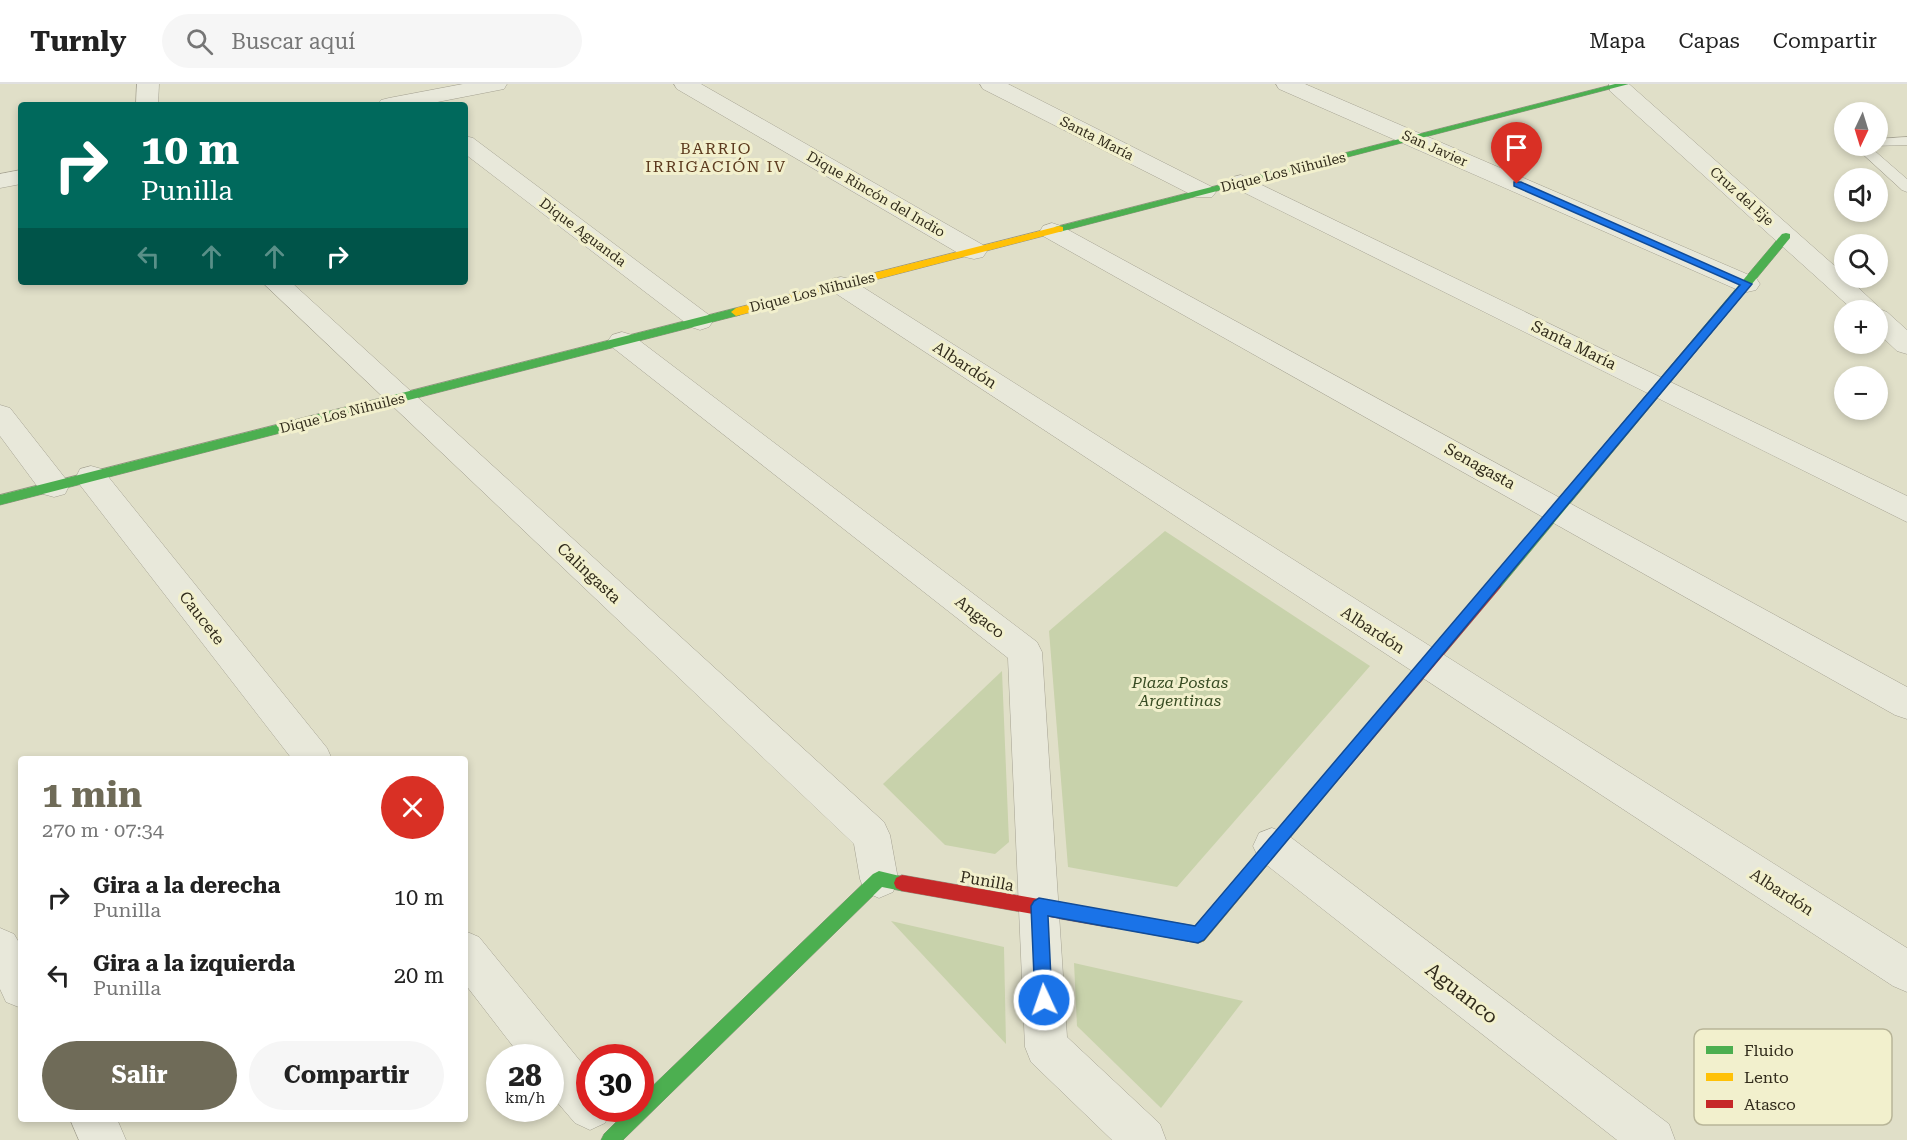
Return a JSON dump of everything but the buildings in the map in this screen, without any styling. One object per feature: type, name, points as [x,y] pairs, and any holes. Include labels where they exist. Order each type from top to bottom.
[{"type":"street","points":[[147,102],[148,84]]},
{"type":"street","points":[[414,102],[496,84]]},
{"type":"street","name":"Dique Rincón del Indio","points":[[685,84],[974,251]]},
{"type":"street","name":"Santa María","points":[[991,84],[1204,192]]},
{"type":"street","name":"San Javier","points":[[1287,84],[1747,284]]},
{"type":"street","name":"Dique Los Nihuiles","points":[[0,500],[1619,85]]},
{"type":"street","name":"Cruz del Eje","points":[[1619,85],[1858,300]]},
{"type":"street","name":"Dique Aguanda","points":[[468,144],[700,321]]},
{"type":"street","points":[[0,181],[18,178]]},
{"type":"street","name":"Santa María","points":[[1241,182],[1907,510]]},
{"type":"street","name":"Senagasta","points":[[1052,231],[1907,704]]},
{"type":"street","name":"Punilla","points":[[879,879],[1198,935],[1661,388],[1786,236]]},
{"type":"street","name":"Calingasta","points":[[278,285],[871,835],[879,879]]},
{"type":"street","name":"Albardón","points":[[841,285],[1907,972]]},
{"type":"street","points":[[1888,327],[1907,345]]},
{"type":"street","name":"Angaco","points":[[622,341],[1025,652],[1046,1047],[1144,1140]]},
{"type":"street","points":[[0,415],[54,486]]},
{"type":"street","name":"Caucete","points":[[91,477],[312,756]]},
{"type":"street","name":"Aguanco","points":[[1272,846],[1653,1140]]},
{"type":"street","points":[[564,1076],[603,1127],[879,879]]},
{"type":"street","points":[[0,948],[18,981]]},
{"type":"street","points":[[468,955],[539,1044]]},
{"type":"street","points":[[95,1122],[104,1140]]},
{"type":"lane","points":[[1888,143],[1907,141]]},
{"type":"lane","points":[[1872,156],[1907,187]]},
{"type":"green space","name":"Plaza Postas Argentinas","points":[[1165,531],[1370,666],[1177,887],[1068,867],[1049,631]]},
{"type":"green space","points":[[1002,671],[1009,842],[995,854],[945,845],[883,784]]},
{"type":"green space","points":[[891,921],[1004,947],[1006,1044]]},
{"type":"green space","points":[[1074,963],[1243,1001],[1161,1108],[1077,1026]]},
{"type":"traffic: fast","points":[[1059,229],[1625,84]]},
{"type":"traffic: fast","points":[[1495,584],[1786,236]]},
{"type":"traffic: fast","points":[[0,500],[736,312]]},
{"type":"traffic: fast","points":[[610,1140],[879,879],[902,883]]},
{"type":"traffic: slow","points":[[736,312],[1059,229]]},
{"type":"traffic: slow","points":[[1112,920],[1198,935],[1334,774]]},
{"type":"traffic: jam","points":[[1334,774],[1495,584]]},
{"type":"traffic: jam","points":[[902,883],[1112,920]]},
{"type":"district","name":"BARRIO IRRIGACIÓN IV","points":[[716,157]]},
{"type":"route","points":[[1044,1000],[1039,906],[1198,935],[1747,284],[1517,184]]}]
